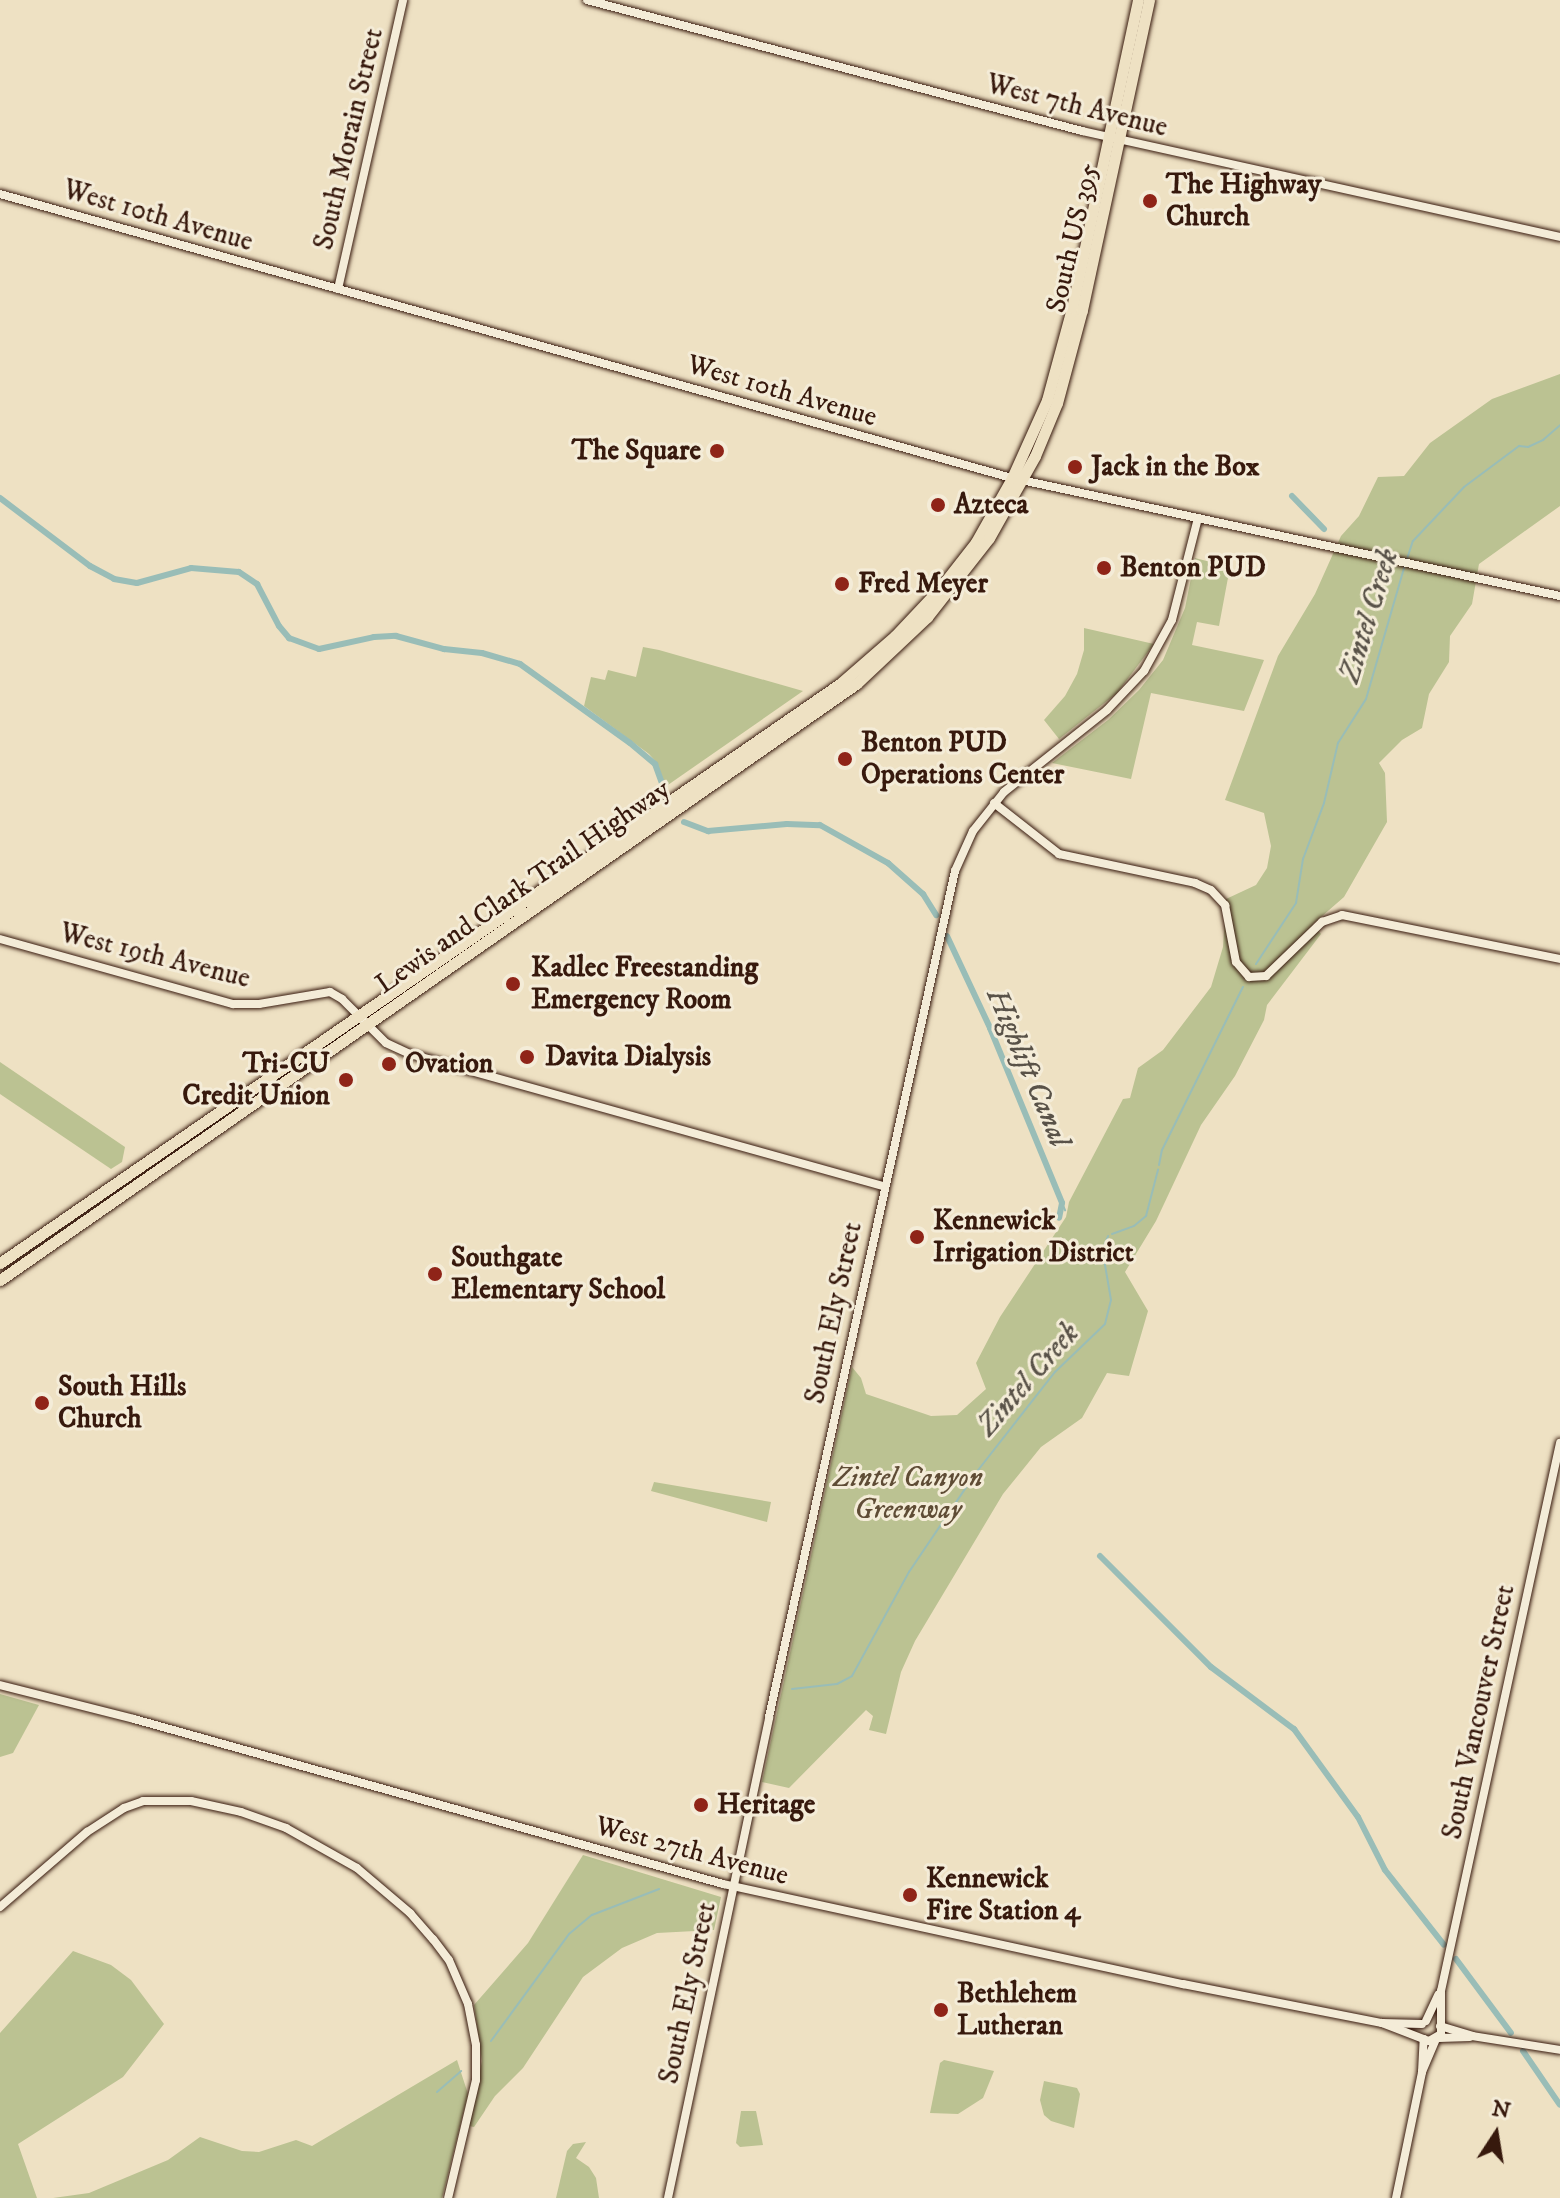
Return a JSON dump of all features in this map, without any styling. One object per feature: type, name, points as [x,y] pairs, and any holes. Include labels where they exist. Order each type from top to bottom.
[{"type":"highway","name":"South US 395","points":[[1114,139],[1138,0]]},
{"type":"highway","name":"South US 395","points":[[1018,479],[1056,373],[1149,0]]},
{"type":"highway","name":"Lewis and Clark Trail Highway","points":[[0,1263],[363,1021],[856,684],[906,639],[956,584],[989,538],[1018,479]]},
{"type":"highway","name":"Lewis and Clark Trail Highway","points":[[0,1280],[363,1021]]},
{"type":"street","name":"South Morain Street","points":[[338,289],[403,0]]},
{"type":"street","name":"West 7th Avenue","points":[[587,0],[1114,139],[1560,237]]},
{"type":"street","name":"West 10th Avenue","points":[[0,194],[1018,479],[1560,596]]},
{"type":"street","name":"South Ely Street","points":[[668,2198],[732,1886],[950,887],[967,843],[994,803],[1017,780],[1107,710],[1144,671],[1166,634],[1178,604],[1198,518]]},
{"type":"street","points":[[994,803],[1059,854],[1195,883],[1211,890],[1225,905],[1236,962],[1249,977],[1266,976],[1322,922],[1342,915],[1560,959]]},
{"type":"street","name":"West 19th Avenue","points":[[0,939],[233,1004],[259,1004],[330,992],[342,999],[386,1043],[410,1054],[884,1186]]},
{"type":"street","name":"South Vancouver Street","points":[[1440,2025],[1441,1991],[1560,1443]]},
{"type":"street","name":"West 27th Avenue","points":[[0,1685],[134,1719],[732,1886],[966,1939],[1382,2023],[1423,2038],[1472,2036]]},
{"type":"street","points":[[0,1907],[87,1832],[124,1808],[143,1801],[191,1801],[241,1812],[300,1834],[357,1868],[401,1904],[433,1939],[449,1960],[468,2004],[476,2045],[476,2080],[448,2198]]},
{"type":"street","name":"South Vancouver Street","points":[[1424,2023],[1441,1991]]},
{"type":"street","name":"West 27th Avenue","points":[[1382,2023],[1440,2025],[1472,2036],[1560,2050]]},
{"type":"street","points":[[1396,2198],[1422,2072],[1424,2023]]},
{"type":"street","points":[[1422,2072],[1440,2025]]},
{"type":"green space","name":"Zintel Canyon Greenway","points":[[1560,374],[1560,506],[1479,564],[1472,604],[1450,636],[1449,662],[1429,694],[1422,728],[1402,740],[1379,763],[1385,773],[1387,822],[1344,897],[1313,924],[1321,934],[1267,1005],[1264,1020],[1235,1076],[1201,1125],[1156,1221],[1125,1272],[1148,1311],[1129,1376],[1107,1373],[1082,1418],[1041,1447],[1003,1494],[915,1641],[901,1672],[886,1734],[869,1730],[873,1716],[866,1710],[789,1788],[762,1782],[852,1367],[861,1378],[866,1394],[931,1416],[957,1415],[986,1389],[976,1363],[1000,1317],[1066,1217],[1069,1202],[1123,1099],[1130,1098],[1138,1068],[1163,1050],[1211,987],[1223,947],[1226,899],[1256,885],[1267,868],[1271,846],[1264,813],[1225,800],[1278,656],[1315,594],[1341,536],[1359,516],[1378,477],[1404,476],[1430,443],[1492,399]]},
{"type":"green space","points":[[1195,558],[1230,567],[1219,626],[1197,622],[1192,645],[1264,660],[1244,711],[1151,693],[1131,779],[1052,763],[1108,720],[1139,690],[1163,660],[1185,608]]},
{"type":"green space","points":[[1084,628],[1154,644],[1117,693],[1059,739],[1044,720],[1065,696],[1077,674],[1084,650]]},
{"type":"green space","points":[[643,647],[803,691],[665,787],[657,763],[649,754],[584,706],[591,677],[605,680],[608,670],[636,677]]},
{"type":"green space","points":[[0,1062],[125,1147],[122,1162],[111,1169],[0,1094]]},
{"type":"green space","points":[[654,1482],[771,1502],[767,1522],[651,1491]]},
{"type":"green space","points":[[0,1694],[39,1705],[13,1753],[0,1757]]},
{"type":"green space","points":[[583,1855],[721,1897],[714,1930],[657,1933],[622,1948],[583,1977],[523,2068],[495,2096],[474,2127],[469,2126],[482,2061],[474,2005],[528,1943]]},
{"type":"green space","points":[[73,1951],[111,1965],[131,1980],[164,2024],[123,2077],[18,2144],[37,2198],[0,2198],[0,2033]]},
{"type":"green space","points":[[457,2060],[468,2094],[442,2198],[53,2198],[89,2193],[168,2160],[200,2137],[242,2151],[259,2152],[296,2140],[312,2146]]},
{"type":"green space","points":[[944,2060],[994,2071],[983,2098],[958,2114],[930,2113],[940,2063]]},
{"type":"green space","points":[[1044,2081],[1077,2088],[1080,2094],[1074,2128],[1051,2121],[1044,2115],[1040,2100]]},
{"type":"green space","points":[[741,2111],[756,2111],[763,2145],[740,2147],[736,2143]]},
{"type":"green space","points":[[586,2142],[576,2158],[589,2167],[596,2178],[599,2198],[556,2198],[567,2151],[573,2144]]},
{"type":"waterway","name":"Zintel Creek","points":[[1407,559],[1413,541],[1464,487],[1519,446],[1528,447],[1543,440],[1560,425]]},
{"type":"waterway","points":[[1292,496],[1324,529]]},
{"type":"waterway","name":"Highlift Canal","points":[[0,498],[90,566],[114,579],[137,583],[191,568],[239,572],[257,584],[279,626],[289,638],[319,649],[374,637],[396,636],[520,664],[655,764],[663,786]]},
{"type":"waterway","name":"Zintel Creek","points":[[1256,964],[1296,903],[1303,859],[1324,803],[1338,743],[1366,699],[1405,565]]},
{"type":"waterway","name":"Highlift Canal","points":[[684,822],[708,831],[787,824],[820,825],[888,863],[923,894],[936,915]]},
{"type":"waterway","name":"Highlift Canal","points":[[947,936],[990,1028],[1062,1203],[1059,1218]]},
{"type":"waterway","name":"Zintel Creek","points":[[1159,1165],[1162,1150],[1243,987]]},
{"type":"waterway","name":"Zintel Creek","points":[[1112,1234],[1134,1226],[1146,1216],[1158,1170]]},
{"type":"waterway","name":"Highlift Canal","points":[[1062,1203],[1065,1210]]},
{"type":"waterway","name":"Zintel Creek","points":[[1103,1248],[1108,1236]]},
{"type":"waterway","name":"Zintel Creek","points":[[792,1689],[837,1684],[852,1676],[909,1572],[975,1474],[1055,1372],[1105,1324],[1111,1300],[1103,1253]]},
{"type":"waterway","points":[[1100,1556],[1211,1667],[1294,1729],[1358,1817],[1385,1870],[1444,1945]]},
{"type":"waterway","name":"Zintel Creek","points":[[491,2041],[569,1934],[592,1915],[659,1889]]},
{"type":"waterway","points":[[1456,1959],[1511,2033]]},
{"type":"waterway","points":[[1523,2051],[1560,2105]]},
{"type":"waterway","name":"Zintel Creek","points":[[437,2092],[461,2071]]},
{"type":"place","name":"The Highway Church","points":[[1150,201]]},
{"type":"place","name":"The Square","points":[[717,451]]},
{"type":"place","name":"Jack in the Box","points":[[1075,467]]},
{"type":"place","name":"Azteca","points":[[938,505]]},
{"type":"place","name":"Benton PUD","points":[[1104,568]]},
{"type":"place","name":"Fred Meyer","points":[[842,584]]},
{"type":"place","name":"Benton PUD Operations Center","points":[[845,759]]},
{"type":"place","name":"Kadlec Freestanding Emergency Room","points":[[513,984]]},
{"type":"place","name":"Davita Dialysis","points":[[527,1057]]},
{"type":"place","name":"Ovation","points":[[389,1064]]},
{"type":"place","name":"Tri-CU Credit Union","points":[[346,1080]]},
{"type":"place","name":"Kennewick Irrigation District","points":[[917,1237]]},
{"type":"place","name":"Southgate Elementary School","points":[[435,1274]]},
{"type":"place","name":"South Hills Church","points":[[42,1403]]},
{"type":"place","name":"Heritage","points":[[701,1805]]},
{"type":"place","name":"Kennewick Fire Station 4","points":[[910,1895]]},
{"type":"place","name":"Bethlehem Lutheran","points":[[941,2010]]}]
